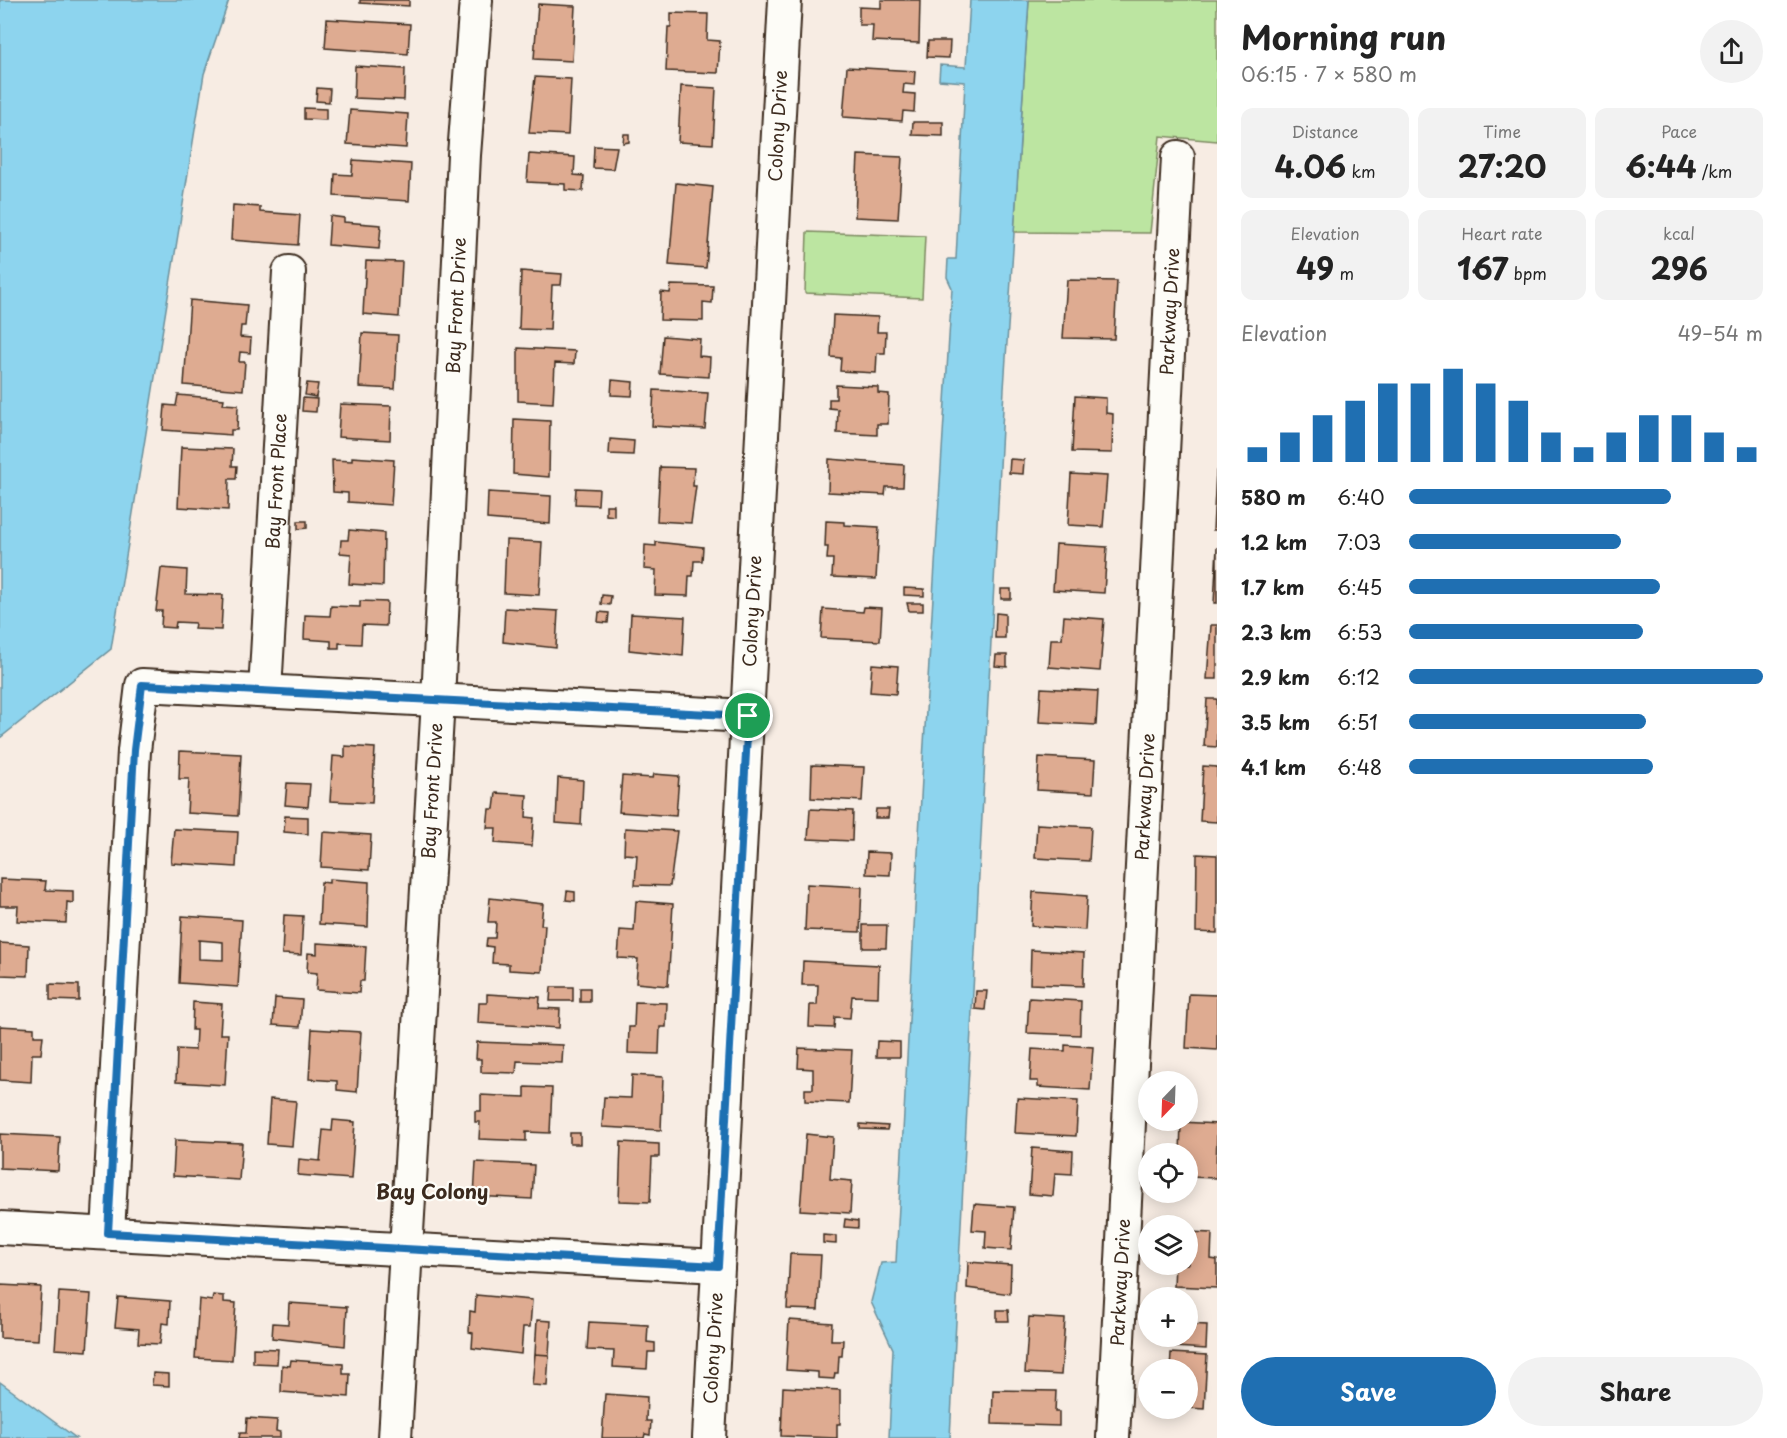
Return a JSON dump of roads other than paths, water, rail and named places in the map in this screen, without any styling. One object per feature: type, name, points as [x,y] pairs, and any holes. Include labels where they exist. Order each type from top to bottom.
[{"type":"street","name":"Bay Front Drive","points":[[395,1438],[438,700],[464,155],[476,0]]},
{"type":"street","name":"Colony Drive","points":[[709,1438],[785,0]]},
{"type":"street","name":"Parkway Drive","points":[[1113,1438],[1179,156]]},
{"type":"street","name":"Bay Front Place","points":[[265,691],[289,272]]},
{"type":"street","points":[[108,1233],[134,750],[142,685],[748,716]]},
{"type":"street","points":[[0,1228],[718,1266]]},
{"type":"water","points":[[0,0],[229,0],[204,74],[111,649],[0,738]]},
{"type":"water","points":[[970,0],[1029,0],[1004,389],[950,1438],[889,1438],[893,1349],[871,1302],[881,1263],[896,1262],[923,760],[952,288],[947,277],[948,259],[956,259],[965,82],[939,80],[940,65],[966,67]]},
{"type":"water","points":[[0,1382],[76,1438],[0,1438]]},
{"type":"district","name":"Bay Colony","points":[[432,1192]]}]
